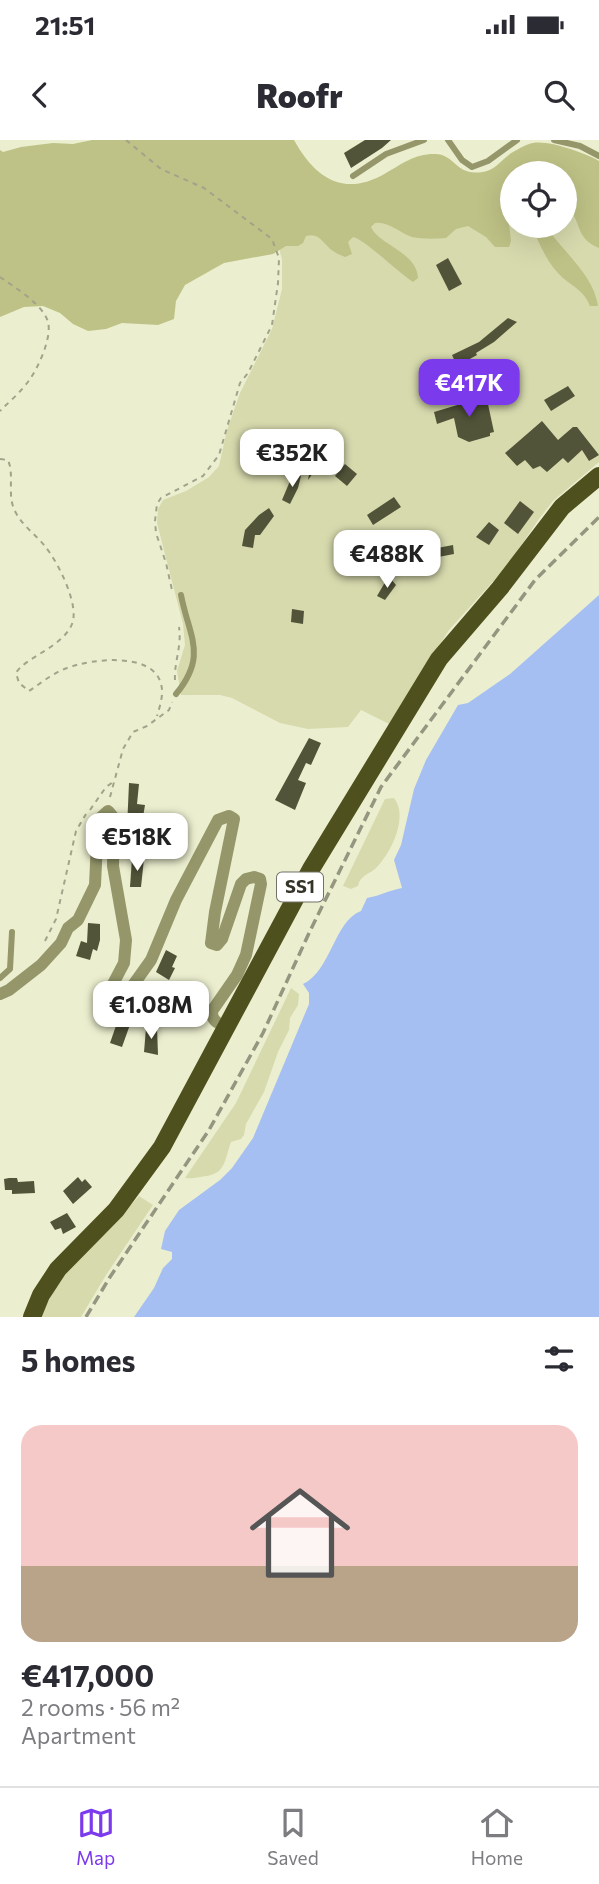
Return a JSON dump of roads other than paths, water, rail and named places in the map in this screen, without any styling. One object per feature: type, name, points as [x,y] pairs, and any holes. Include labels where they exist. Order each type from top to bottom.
[{"type":"main road","name":"SS1","points":[[32,1317],[41,1294],[58,1269],[116,1210],[162,1147],[311,869],[439,659],[500,588],[562,507],[599,476]]},
{"type":"street","points":[[0,994],[41,965],[61,943],[68,928],[78,919],[95,885],[104,814],[114,818],[113,866],[126,940],[124,962],[104,1006],[111,1011],[121,1004],[150,960],[176,900],[218,820],[226,816],[234,819],[211,943],[217,945],[222,939],[241,884],[254,877],[260,879],[261,884],[246,955],[237,975],[212,1011],[215,1021],[227,1027]]},
{"type":"lane","points":[[354,176],[386,154],[424,140]]},
{"type":"lane","points":[[448,140],[462,160],[472,167],[488,161],[517,140]]},
{"type":"lane","points":[[554,140],[580,146],[599,156]]},
{"type":"lane","points":[[176,694],[187,680],[195,655],[181,595]]},
{"type":"lane","points":[[0,978],[10,968],[12,932]]},
{"type":"water","points":[[599,595],[599,1317],[134,1317],[154,1288],[163,1268],[172,1259],[172,1252],[161,1249],[165,1231],[179,1210],[232,1168],[253,1138],[309,1004],[309,993],[303,984],[320,969],[344,925],[361,911],[367,898],[402,888],[394,860],[401,845],[414,789],[426,760],[458,705],[468,703],[510,674]]},
{"type":"railway","points":[[86,1317],[209,1130],[263,1033],[381,787],[535,580],[599,517]]}]
